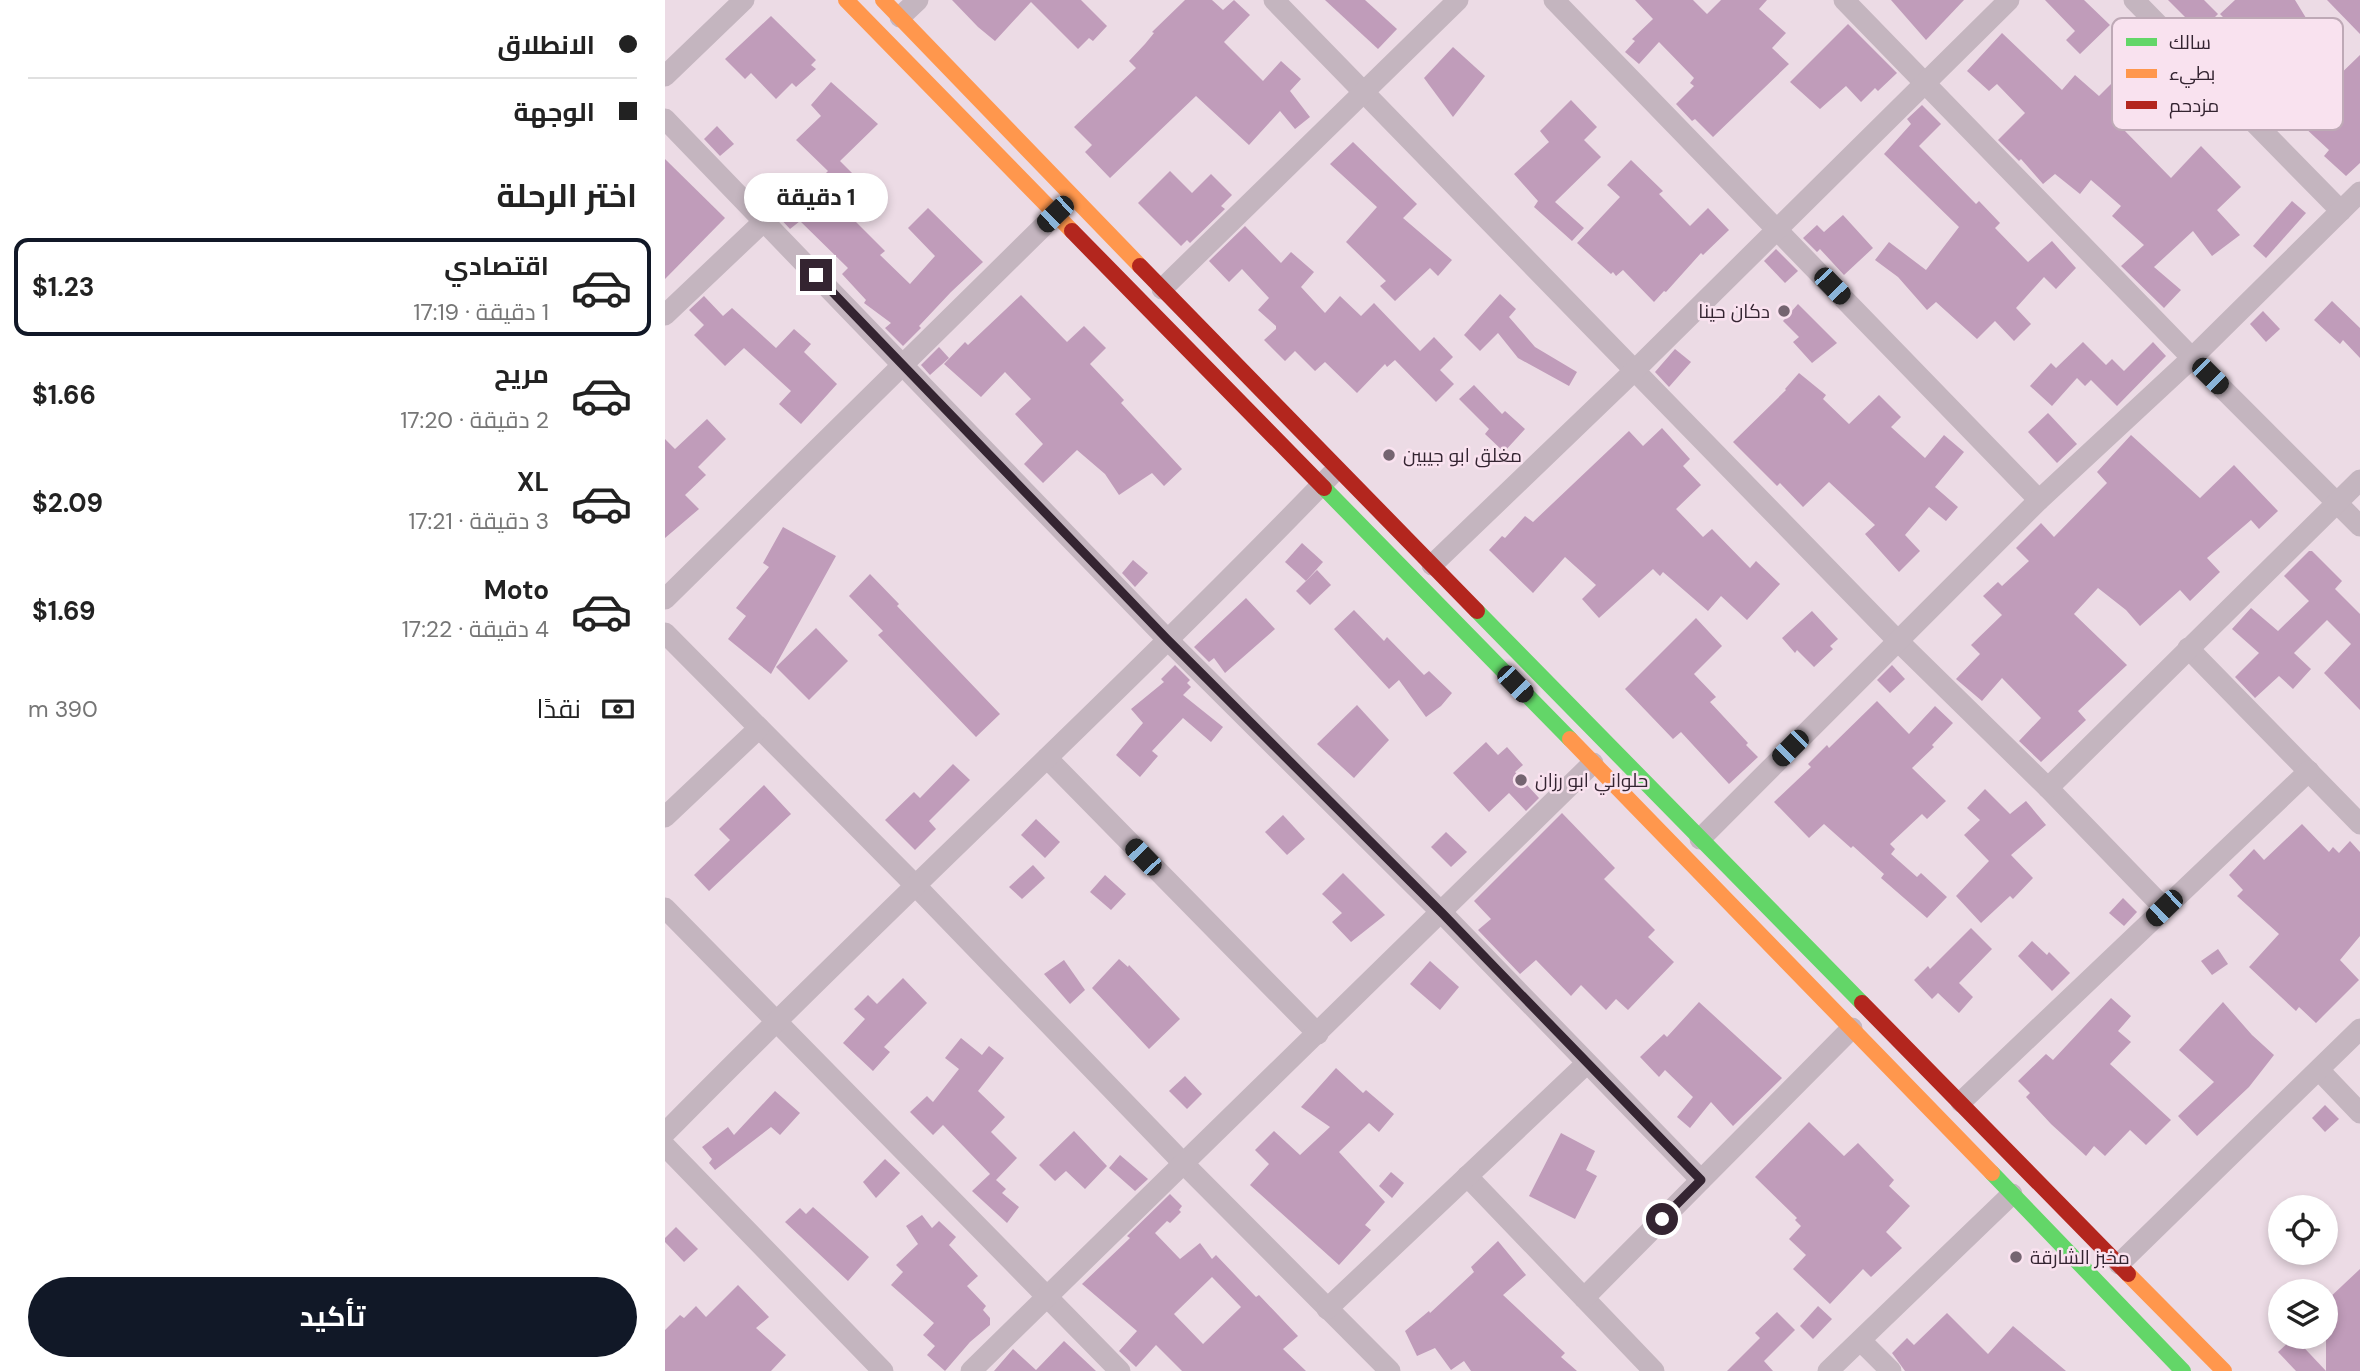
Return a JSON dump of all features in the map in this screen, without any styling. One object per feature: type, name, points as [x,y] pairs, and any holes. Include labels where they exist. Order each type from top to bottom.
[{"type":"main road","points":[[846,0],[1852,1028],[2183,1371]]},
{"type":"main road","points":[[883,0],[1337,469],[2224,1371]]},
{"type":"street","points":[[665,76],[744,0]]},
{"type":"street","points":[[900,17],[918,0]]},
{"type":"street","points":[[1274,0],[1897,640],[2048,788],[2164,908]]},
{"type":"street","points":[[1162,289],[1458,0]]},
{"type":"street","points":[[1554,0],[2039,500]]},
{"type":"street","points":[[1844,0],[2192,358],[2360,526]]},
{"type":"street","points":[[1431,565],[1634,371],[2009,0]]},
{"type":"street","points":[[2134,0],[2152,18]]},
{"type":"street","points":[[665,119],[1167,639],[1442,913],[1701,1180]]},
{"type":"street","points":[[2262,130],[2341,211]]},
{"type":"street","points":[[1700,839],[2039,500],[2192,358],[2360,192]]},
{"type":"street","points":[[665,599],[1073,196]]},
{"type":"street","points":[[665,315],[764,221]]},
{"type":"street","points":[[665,1133],[775,1020],[1047,758],[1337,469]]},
{"type":"street","points":[[2048,788],[2360,480]]},
{"type":"street","points":[[665,633],[1389,1371]]},
{"type":"street","points":[[2188,648],[2360,824]]},
{"type":"street","points":[[665,817],[759,728]]},
{"type":"street","points":[[1047,758],[1318,1034]]},
{"type":"street","points":[[971,1371],[1593,763]]},
{"type":"street","points":[[1961,1102],[2309,771]]},
{"type":"street","points":[[665,908],[1120,1371]]},
{"type":"street","points":[[1584,1298],[1852,1028]]},
{"type":"street","points":[[2119,1264],[2360,1029]]},
{"type":"street","points":[[1327,1309],[1586,1064]]},
{"type":"street","points":[[2319,1070],[2360,1113]]},
{"type":"street","points":[[665,1146],[883,1371]]},
{"type":"street","points":[[1467,1176],[1654,1371]]},
{"type":"street","points":[[1828,1371],[2012,1194]]},
{"type":"street","points":[[1861,1341],[1891,1371]]},
{"type":"building","points":[[952,0],[1081,0],[1107,26],[1093,41],[1089,38],[1078,49],[1031,2],[995,41]]},
{"type":"building","points":[[1185,0],[1212,0],[1223,10],[1234,0],[1250,15],[1224,42],[1263,81],[1281,61],[1301,79],[1290,91],[1310,117],[1295,129],[1280,111],[1249,145],[1196,96],[1110,178],[1085,152],[1092,145],[1074,127],[1136,68],[1129,61],[1154,33],[1152,32]]},
{"type":"building","points":[[1325,0],[1365,0],[1397,29],[1378,49]]},
{"type":"building","points":[[1635,0],[1693,0],[1707,14],[1721,0],[1767,0],[1759,9],[1786,33],[1772,48],[1789,64],[1713,137],[1676,104],[1694,86],[1690,83],[1694,78],[1659,42],[1639,64],[1625,52],[1635,41],[1632,39],[1653,19]]},
{"type":"building","points":[[1891,0],[1964,0],[1926,40]]},
{"type":"building","points":[[2045,0],[2084,0],[2110,25],[2080,54],[2066,40],[2075,31]]},
{"type":"building","points":[[2168,0],[2204,0],[2218,14],[2214,18],[2186,18]]},
{"type":"building","points":[[2235,0],[2295,0],[2306,18],[2224,18],[2220,14]]},
{"type":"building","points":[[2327,0],[2360,0],[2360,34]]},
{"type":"building","points":[[771,16],[816,60],[811,65],[816,69],[796,87],[792,83],[776,99],[751,73],[745,79],[725,59]]},
{"type":"building","points":[[1848,24],[1897,73],[1878,91],[1875,88],[1861,102],[1846,86],[1820,109],[1790,82]]},
{"type":"building","points":[[2002,33],[2062,90],[2075,75],[2099,96],[2112,83],[2112,130],[2126,130],[2171,178],[2201,146],[2241,187],[2217,210],[2240,235],[2212,256],[2193,231],[2154,267],[2181,290],[2164,308],[2121,266],[2144,245],[2112,216],[2121,206],[2091,180],[2080,194],[2055,174],[2043,184],[2021,159],[2019,161],[1998,140],[2025,113],[1997,84],[1989,91],[1967,71]]},
{"type":"building","points":[[1453,47],[1485,76],[1453,117],[1424,78]]},
{"type":"building","points":[[2360,55],[2360,163],[2346,176],[2324,156],[2329,150],[2307,130],[2343,130],[2343,71]]},
{"type":"building","points":[[831,82],[878,124],[840,161],[859,180],[836,202],[885,251],[880,255],[910,284],[935,256],[908,228],[928,208],[983,262],[951,292],[903,346],[885,328],[891,323],[864,303],[866,300],[842,274],[848,268],[800,221],[790,229],[777,215],[805,194],[828,171],[796,140],[821,116],[811,105]]},
{"type":"building","points":[[1571,100],[1597,127],[1584,140],[1601,157],[1555,202],[1584,228],[1572,241],[1534,207],[1538,201],[1514,174],[1549,142],[1540,131]]},
{"type":"building","points":[[1922,105],[1941,124],[1919,146],[1976,204],[1979,201],[2000,223],[1995,228],[2028,262],[2052,241],[2076,268],[2056,289],[2044,277],[2016,308],[2031,324],[2014,341],[1995,321],[1977,339],[1936,302],[1927,310],[1898,277],[1875,260],[1889,242],[1926,270],[1959,227],[1884,154],[1911,124],[1907,119]]},
{"type":"building","points":[[717,126],[734,144],[720,156],[704,139]]},
{"type":"building","points":[[1353,142],[1417,204],[1403,218],[1452,260],[1438,276],[1430,268],[1395,301],[1380,286],[1386,281],[1346,242],[1377,207],[1330,164]]},
{"type":"building","points":[[665,159],[725,218],[665,279]]},
{"type":"building","points":[[1631,160],[1663,191],[1659,194],[1690,226],[1708,208],[1729,230],[1703,255],[1701,253],[1654,302],[1623,270],[1616,276],[1613,272],[1611,274],[1577,243],[1620,197],[1607,185]]},
{"type":"building","points":[[1170,171],[1192,193],[1211,174],[1232,195],[1221,206],[1225,209],[1190,243],[1187,240],[1181,246],[1138,203]]},
{"type":"building","points":[[2292,201],[2306,213],[2266,258],[2253,246]]},
{"type":"building","points":[[1843,215],[1873,248],[1844,275],[1820,249],[1817,252],[1803,238],[1817,225],[1824,232]]},
{"type":"building","points":[[1245,226],[1281,263],[1291,252],[1314,272],[1301,287],[1325,313],[1340,296],[1361,316],[1374,303],[1420,351],[1434,337],[1453,357],[1440,370],[1454,384],[1436,402],[1395,360],[1387,367],[1385,364],[1357,393],[1325,362],[1315,371],[1295,351],[1285,361],[1264,340],[1276,329],[1258,310],[1269,298],[1242,269],[1229,282],[1209,261]]},
{"type":"building","points":[[1776,249],[1798,271],[1785,283],[1764,261]]},
{"type":"building","points":[[1500,294],[1516,309],[1509,317],[1535,347],[1577,372],[1569,386],[1518,358],[1498,333],[1480,351],[1464,335]]},
{"type":"building","points":[[1021,295],[1067,342],[1084,326],[1106,348],[1090,364],[1124,400],[1121,403],[1182,469],[1164,486],[1152,473],[1119,495],[1105,474],[1077,450],[1043,483],[1024,464],[1043,444],[1015,414],[1031,399],[1005,372],[981,397],[944,364],[965,342],[968,345]]},
{"type":"building","points":[[704,296],[723,316],[732,308],[776,348],[794,329],[811,344],[804,352],[837,384],[801,424],[779,404],[791,391],[744,348],[725,366],[694,335],[704,325],[689,310]]},
{"type":"building","points":[[2332,301],[2360,328],[2360,358],[2343,340],[2340,344],[2314,320]]},
{"type":"building","points":[[1798,304],[1837,343],[1812,363],[1793,342],[1799,337],[1783,321]]},
{"type":"building","points":[[2263,311],[2280,329],[2266,342],[2250,324]]},
{"type":"building","points":[[2083,342],[2106,365],[2112,359],[2124,371],[2153,342],[2166,356],[2117,406],[2091,380],[2085,386],[2077,378],[2052,406],[2030,386],[2051,363],[2056,368]]},
{"type":"building","points":[[939,347],[949,358],[930,375],[921,365]]},
{"type":"building","points":[[1675,349],[1691,362],[1669,387],[1655,372]]},
{"type":"building","points":[[1799,373],[1826,395],[1823,399],[1849,424],[1879,395],[1901,417],[1891,427],[1925,458],[1944,435],[1964,452],[1935,487],[1958,507],[1946,521],[1929,507],[1905,535],[1920,551],[1899,572],[1865,534],[1875,525],[1829,482],[1803,507],[1780,483],[1777,486],[1733,442],[1786,390]]},
{"type":"building","points":[[1474,385],[1502,414],[1505,411],[1525,429],[1504,452],[1485,434],[1489,429],[1459,399]]},
{"type":"building","points":[[2048,413],[2077,444],[2057,463],[2028,432]]},
{"type":"building","points":[[707,419],[726,439],[698,467],[706,475],[685,495],[699,509],[665,538],[665,439],[675,449]]},
{"type":"building","points":[[1662,428],[1690,459],[1683,466],[1701,485],[1676,509],[1703,537],[1712,529],[1750,568],[1756,561],[1780,584],[1747,620],[1721,596],[1708,611],[1663,572],[1660,576],[1653,569],[1599,618],[1582,599],[1596,585],[1565,557],[1533,593],[1489,550],[1502,536],[1505,538],[1525,516],[1533,522],[1629,431],[1643,446]]},
{"type":"building","points":[[2131,435],[2200,498],[2234,465],[2278,511],[2259,529],[2251,520],[2207,558],[2220,572],[2190,601],[2180,590],[2140,626],[2126,610],[2098,588],[2074,614],[2127,665],[2078,711],[2086,720],[2041,762],[2019,741],[2041,718],[2002,678],[1982,701],[1956,679],[1980,654],[1971,645],[2002,615],[1983,596],[1998,582],[2002,586],[2029,561],[2016,548],[2041,523],[2054,537],[2107,483],[2097,472]]},
{"type":"building","points":[[783,527],[836,556],[771,674],[728,639],[746,616],[736,608],[769,567],[763,563]]},
{"type":"building","points":[[1302,543],[1323,562],[1306,581],[1285,562]]},
{"type":"building","points":[[2309,551],[2342,581],[2335,589],[2360,614],[2360,710],[2324,673],[2351,644],[2327,620],[2294,653],[2311,669],[2293,689],[2279,676],[2255,698],[2235,677],[2259,653],[2232,629],[2251,608],[2278,631],[2309,601],[2284,576]]},
{"type":"building","points":[[1133,560],[1148,573],[1135,587],[1122,573]]},
{"type":"building","points":[[1317,570],[1331,585],[1310,605],[1296,591]]},
{"type":"building","points":[[870,574],[1000,714],[976,737],[878,635],[883,631],[849,596]]},
{"type":"building","points":[[1246,598],[1275,629],[1225,673],[1214,658],[1209,662],[1194,647]]},
{"type":"building","points":[[1354,610],[1384,641],[1387,637],[1424,675],[1429,671],[1452,693],[1441,706],[1426,717],[1399,680],[1389,689],[1334,629]]},
{"type":"building","points":[[1812,611],[1838,639],[1830,646],[1833,649],[1814,667],[1797,650],[1795,653],[1782,638]]},
{"type":"building","points":[[1696,618],[1722,646],[1694,674],[1716,697],[1710,702],[1758,757],[1729,784],[1681,732],[1673,739],[1625,689]]},
{"type":"building","points":[[816,628],[848,661],[809,700],[776,667]]},
{"type":"building","points":[[1175,665],[1190,680],[1187,683],[1191,687],[1183,695],[1223,727],[1211,742],[1183,718],[1152,751],[1158,756],[1140,777],[1116,755],[1143,723],[1131,709],[1164,682],[1161,679]]},
{"type":"building","points":[[1892,665],[1905,679],[1890,693],[1877,680]]},
{"type":"building","points":[[1877,701],[1909,734],[1935,706],[1953,723],[1932,745],[1934,747],[1912,768],[1946,801],[1927,819],[1922,814],[1890,844],[1895,849],[1891,854],[1917,877],[1921,873],[1947,897],[1927,918],[1881,878],[1884,874],[1824,824],[1809,838],[1774,802],[1811,767],[1808,764],[1827,745],[1829,748]]},
{"type":"building","points":[[1357,705],[1389,740],[1354,778],[1317,744]]},
{"type":"building","points":[[1486,742],[1498,755],[1507,747],[1523,765],[1515,772],[1539,798],[1526,811],[1509,793],[1489,812],[1453,773]]},
{"type":"building","points":[[953,764],[970,780],[929,821],[936,829],[915,850],[885,820],[914,792],[920,798]]},
{"type":"building","points":[[764,785],[791,814],[709,891],[694,875],[730,840],[719,829]]},
{"type":"building","points":[[1985,789],[2010,814],[2026,801],[2046,825],[2011,855],[2033,878],[2013,899],[2010,896],[1981,923],[1956,896],[1989,861],[1964,835],[1980,820],[1967,808]]},
{"type":"building","points":[[1562,813],[1615,868],[1604,879],[1655,930],[1648,937],[1674,962],[1628,1010],[1616,999],[1606,1010],[1581,985],[1571,996],[1536,960],[1520,974],[1478,930],[1491,919],[1474,901]]},
{"type":"building","points":[[1283,815],[1305,839],[1287,855],[1265,832]]},
{"type":"building","points":[[1036,819],[1060,842],[1045,858],[1021,835]]},
{"type":"building","points":[[2302,824],[2329,852],[2333,847],[2339,853],[2350,841],[2360,852],[2360,936],[2340,960],[2359,980],[2316,1023],[2299,1007],[2296,1011],[2249,967],[2279,934],[2237,896],[2243,890],[2229,875],[2254,849],[2264,860]]},
{"type":"building","points":[[1446,832],[1467,852],[1451,867],[1431,847]]},
{"type":"building","points":[[1033,865],[1045,878],[1022,899],[1009,887]]},
{"type":"building","points":[[1343,873],[1385,915],[1351,942],[1332,922],[1342,913],[1322,894]]},
{"type":"building","points":[[1105,875],[1126,894],[1111,910],[1090,892]]},
{"type":"building","points":[[2123,898],[2137,912],[2124,926],[2109,913]]},
{"type":"building","points":[[1971,928],[1992,949],[1959,983],[1973,997],[1959,1013],[1938,993],[1932,999],[1914,980],[1928,966],[1930,969]]},
{"type":"building","points":[[2032,941],[2047,955],[2049,952],[2070,973],[2052,991],[2018,956]]},
{"type":"building","points":[[2218,949],[2228,964],[2212,975],[2201,961]]},
{"type":"building","points":[[1119,959],[1128,967],[1129,965],[1180,1019],[1149,1049],[1092,988]]},
{"type":"building","points":[[1064,960],[1085,990],[1070,1004],[1044,974]]},
{"type":"building","points":[[1430,961],[1459,987],[1440,1010],[1410,984]]},
{"type":"building","points":[[903,978],[927,1003],[884,1047],[890,1052],[873,1071],[843,1043],[865,1019],[854,1009],[868,995],[877,1004]]},
{"type":"building","points":[[2111,998],[2131,1016],[2118,1031],[2131,1042],[2110,1064],[2171,1120],[2146,1145],[2130,1130],[2105,1156],[2094,1146],[2086,1156],[2026,1097],[2030,1093],[2018,1081],[2046,1054],[2053,1060]]},
{"type":"building","points":[[1699,1002],[1782,1078],[1733,1126],[1711,1102],[1690,1128],[1677,1117],[1693,1097],[1665,1070],[1659,1077],[1640,1057],[1664,1034],[1667,1037]]},
{"type":"building","points":[[2223,1002],[2274,1055],[2249,1087],[2197,1136],[2178,1116],[2214,1082],[2179,1050]]},
{"type":"building","points":[[961,1038],[982,1055],[989,1046],[1004,1058],[978,1091],[1005,1117],[991,1132],[1017,1158],[996,1180],[1006,1189],[1002,1193],[1019,1207],[1007,1223],[972,1191],[990,1174],[943,1125],[933,1135],[910,1112],[927,1096],[933,1102],[959,1069],[945,1058]]},
{"type":"building","points":[[1336,1068],[1363,1093],[1366,1090],[1394,1114],[1379,1132],[1369,1123],[1339,1152],[1385,1202],[1365,1225],[1371,1230],[1339,1265],[1250,1185],[1269,1164],[1255,1150],[1274,1131],[1300,1155],[1330,1127],[1301,1107]]},
{"type":"building","points":[[1185,1076],[1202,1094],[1187,1109],[1169,1091]]},
{"type":"building","points":[[775,1091],[800,1113],[780,1135],[771,1127],[715,1170],[709,1163],[712,1159],[702,1147],[728,1127],[734,1135]]},
{"type":"building","points":[[2325,1105],[2339,1119],[2325,1132],[2312,1118]]},
{"type":"building","points":[[1809,1122],[1844,1156],[1858,1143],[1894,1180],[1889,1186],[1910,1206],[1886,1232],[1902,1248],[1871,1277],[1863,1269],[1830,1304],[1793,1269],[1806,1255],[1789,1239],[1801,1226],[1795,1220],[1797,1218],[1755,1177]]},
{"type":"building","points":[[1074,1131],[1107,1166],[1085,1189],[1066,1171],[1055,1181],[1039,1165]]},
{"type":"building","points":[[1561,1133],[1595,1151],[1586,1170],[1597,1176],[1575,1219],[1529,1196]]},
{"type":"building","points":[[1120,1155],[1148,1179],[1135,1191],[1109,1168]]},
{"type":"building","points":[[885,1159],[900,1173],[876,1198],[863,1182]]},
{"type":"building","points":[[1391,1172],[1404,1183],[1392,1198],[1379,1186]]},
{"type":"building","points":[[1170,1194],[1182,1206],[1179,1210],[1181,1212],[1155,1233],[1180,1259],[1200,1243],[1212,1259],[1216,1255],[1298,1336],[1283,1349],[1306,1371],[1182,1371],[1156,1345],[1136,1367],[1119,1351],[1137,1331],[1082,1284],[1130,1238],[1127,1236]],"holes":[[[1212,1277],[1241,1307],[1203,1344],[1174,1314]]]},
{"type":"building","points":[[813,1207],[869,1257],[848,1281],[785,1222],[800,1208],[806,1214]]},
{"type":"building","points":[[922,1215],[932,1228],[939,1221],[956,1237],[949,1245],[978,1276],[967,1286],[986,1306],[983,1310],[990,1318],[990,1325],[970,1342],[945,1371],[927,1355],[935,1346],[923,1335],[934,1323],[891,1285],[903,1272],[896,1265],[918,1244],[906,1226]]},
{"type":"building","points":[[676,1227],[698,1249],[684,1262],[665,1242],[665,1238]]},
{"type":"building","points":[[1498,1241],[1526,1275],[1503,1295],[1565,1353],[1561,1357],[1577,1371],[1471,1371],[1464,1361],[1451,1370],[1435,1348],[1417,1356],[1405,1331],[1429,1311],[1430,1313],[1474,1272],[1471,1267]]},
{"type":"building","points":[[2360,1269],[2360,1371],[2326,1371],[2326,1349],[2338,1349],[2338,1290]]},
{"type":"building","points":[[738,1285],[769,1317],[756,1328],[786,1355],[771,1371],[665,1371],[665,1330],[680,1315],[684,1318],[696,1306],[706,1317]]},
{"type":"building","points":[[1818,1306],[1832,1319],[1813,1339],[1800,1326]]},
{"type":"building","points":[[1777,1312],[1795,1330],[1764,1361],[1773,1371],[1727,1371],[1760,1338],[1755,1333]]},
{"type":"building","points":[[1947,1313],[1988,1354],[2013,1326],[2066,1371],[1905,1371],[1892,1353],[1907,1338],[1914,1345]]},
{"type":"building","points":[[1064,1341],[1096,1371],[994,1371],[1013,1349],[1036,1370]]},
{"type":"building","points":[[2281,1349],[2305,1349],[2326,1371],[2296,1371],[2278,1352]]},
{"type":"traffic: fast","points":[[1324,488],[1570,739]]},
{"type":"traffic: fast","points":[[1477,611],[1862,1003]]},
{"type":"traffic: fast","points":[[1992,1173],[2183,1371]]},
{"type":"traffic: slow","points":[[846,0],[1072,231]]},
{"type":"traffic: slow","points":[[883,0],[1140,266]]},
{"type":"traffic: slow","points":[[1570,739],[1992,1173]]},
{"type":"traffic: slow","points":[[2128,1274],[2224,1371]]},
{"type":"traffic: jam","points":[[1072,231],[1324,488]]},
{"type":"traffic: jam","points":[[1140,266],[1477,611]]},
{"type":"traffic: jam","points":[[1862,1003],[2128,1274]]},
{"type":"place","name":"دكان حينا","points":[[1784,311]]},
{"type":"place","name":"مغلق ابو جيبين","points":[[1389,455]]},
{"type":"place","name":"حلواني ابو رزان","points":[[1521,780]]},
{"type":"place","name":"مخبز الشارقة","points":[[2016,1257]]},
{"type":"route","points":[[816,275],[1167,639],[1442,913],[1701,1180],[1662,1219]]}]
